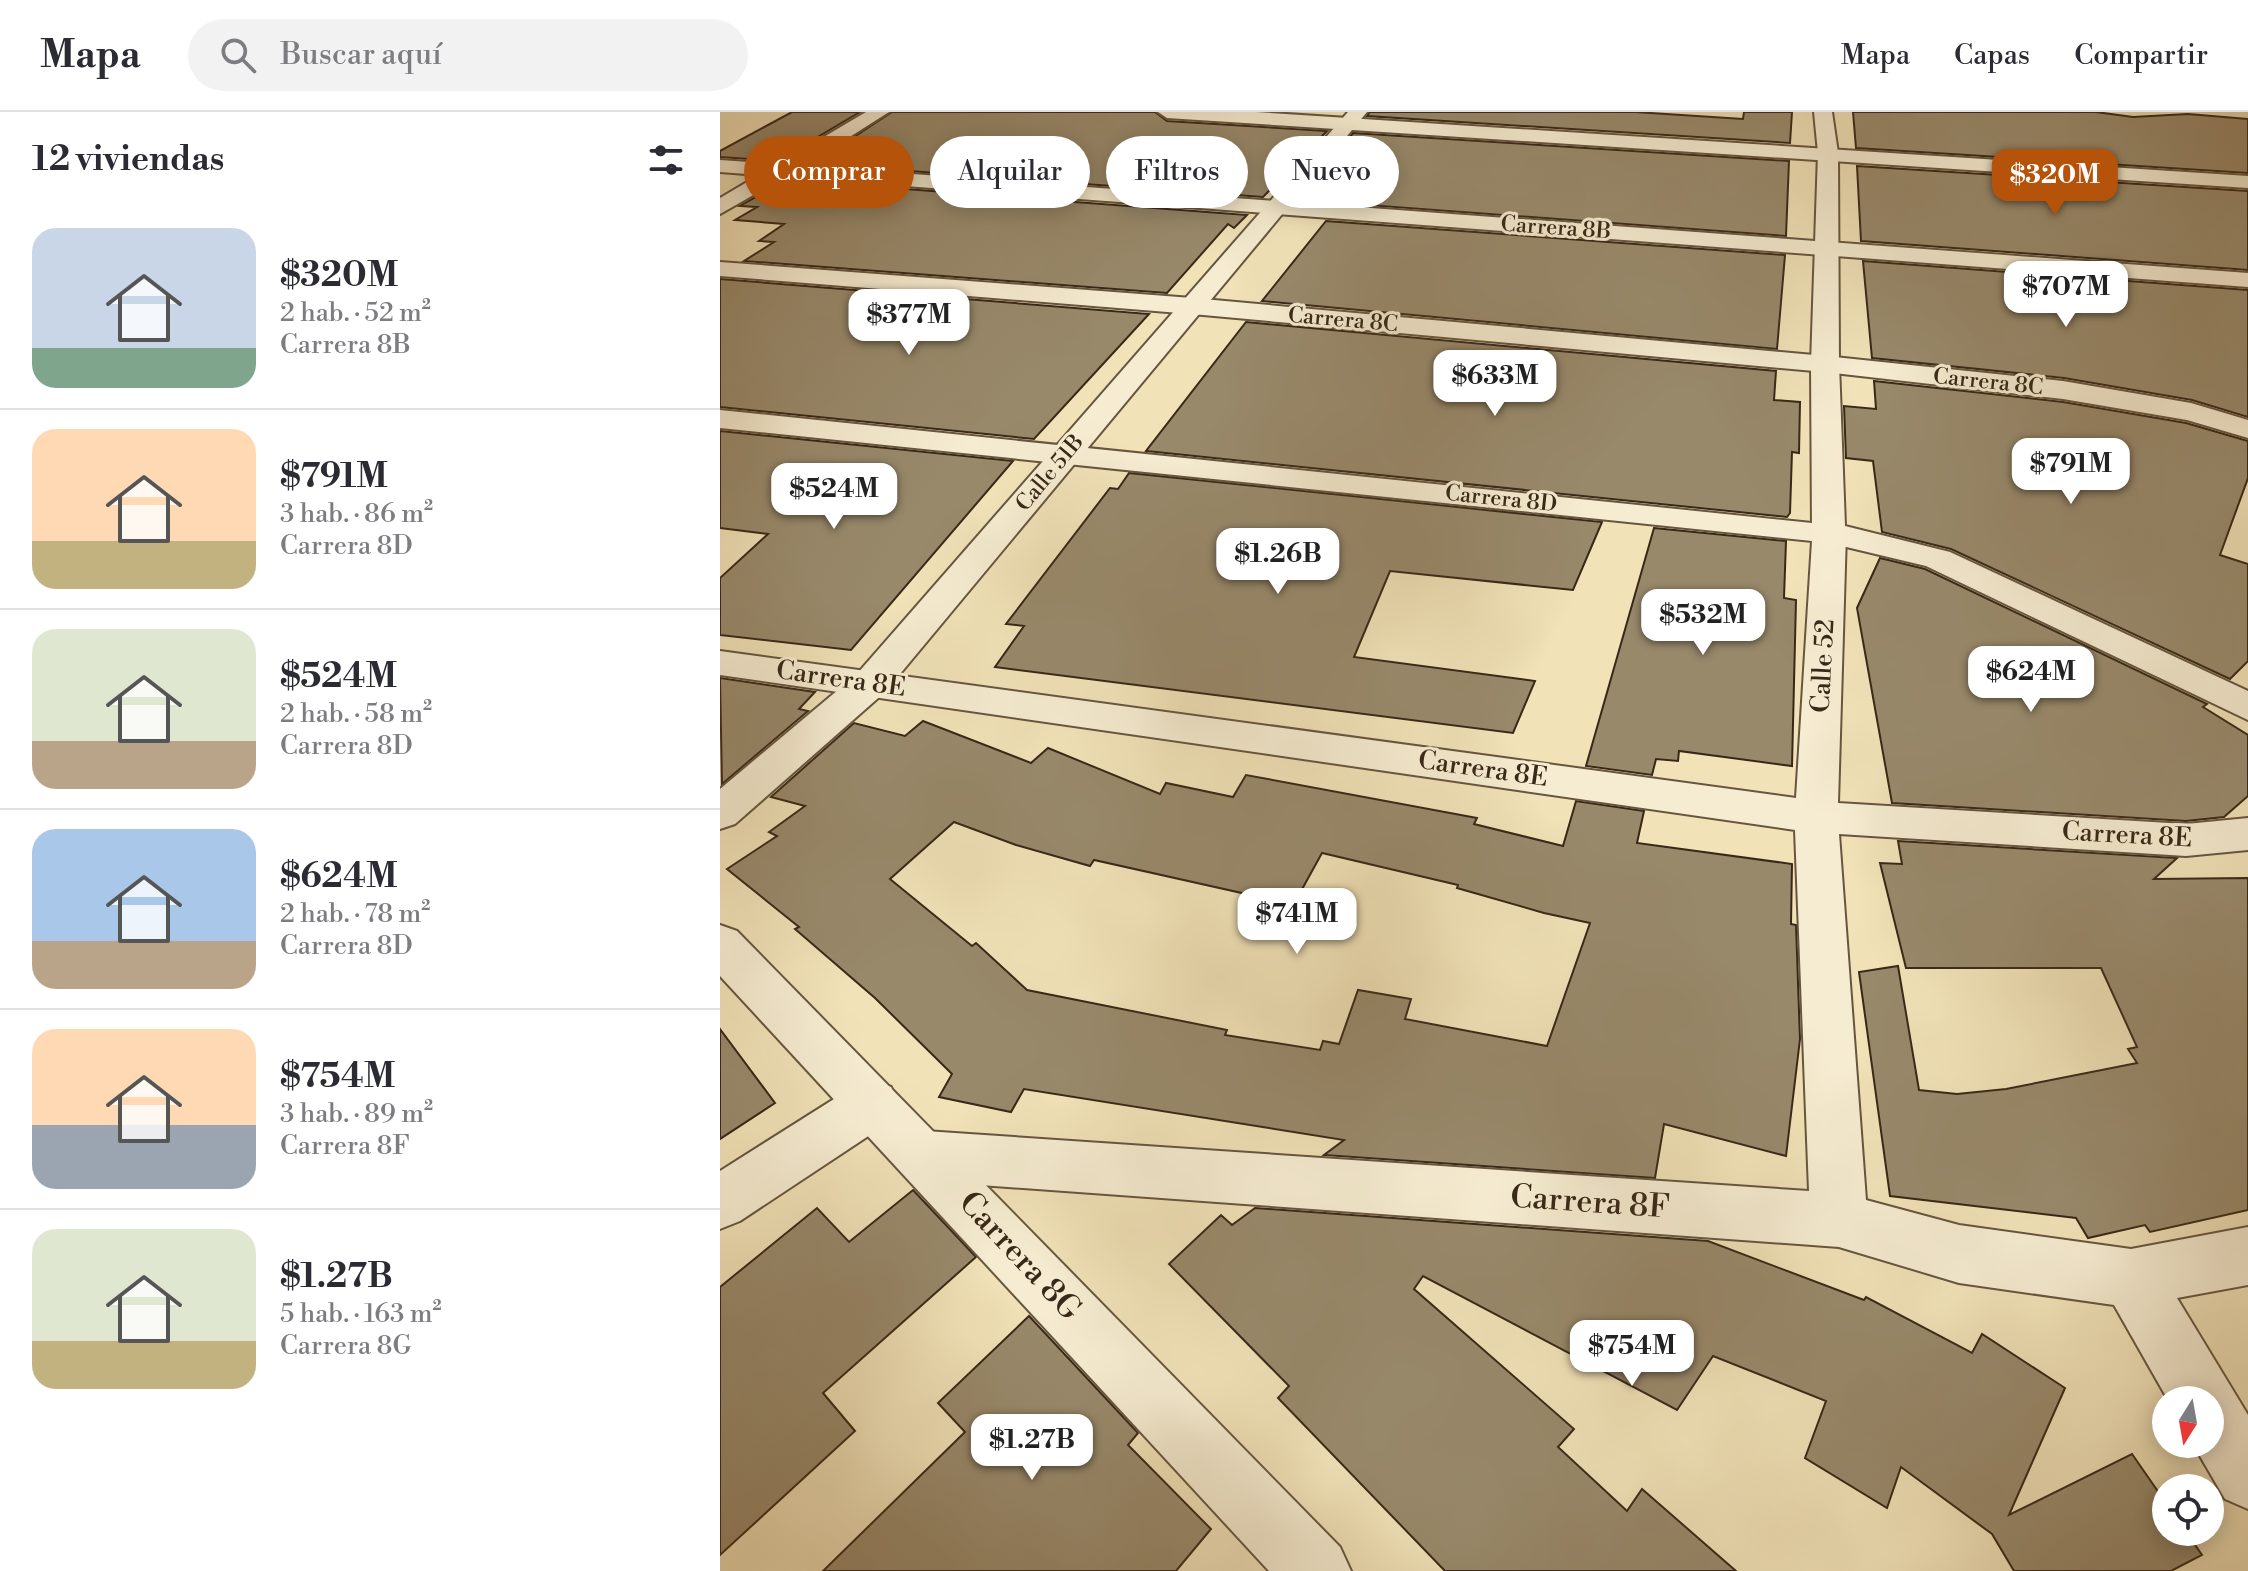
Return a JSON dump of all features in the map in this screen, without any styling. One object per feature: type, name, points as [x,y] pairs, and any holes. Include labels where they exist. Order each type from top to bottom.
[{"type":"street","points":[[839,136],[880,112]]},
{"type":"street","points":[[1167,112],[1353,117],[2248,182]]},
{"type":"street","name":"Calle 52","points":[[1823,112],[1828,153],[1825,364],[1829,533],[1816,817],[1839,1220]]},
{"type":"street","name":"Calle 51B","points":[[1337,136],[1353,117]]},
{"type":"street","name":"Carrera 8B","points":[[720,166],[744,168]]},
{"type":"street","name":"Carrera 8B","points":[[914,180],[1264,206]]},
{"type":"street","points":[[720,207],[744,192]]},
{"type":"street","name":"Calle 51B","points":[[720,813],[871,683],[1277,208]]},
{"type":"street","name":"Carrera 8B","points":[[1291,208],[2248,280]]},
{"type":"street","name":"Carrera 8C","points":[[720,269],[1192,306],[1825,364],[2063,390],[2191,412],[2248,429]]},
{"type":"street","name":"Carrera 8D","points":[[720,419],[1829,533],[1887,544],[1938,559],[2248,707]]},
{"type":"street","name":"Carrera 8E","points":[[720,663],[1816,817],[2186,840],[2248,834]]},
{"type":"street","name":"Carrera 8G","points":[[720,944],[925,1156],[1316,1571]]},
{"type":"street","points":[[720,1202],[872,1104]]},
{"type":"street","name":"Carrera 8F","points":[[925,1156],[1839,1220],[1959,1254],[2131,1278],[2248,1256]]},
{"type":"street","points":[[2131,1278],[2195,1386]]},
{"type":"street","points":[[2224,1436],[2248,1476]]},
{"type":"building","points":[[792,112],[860,112],[819,136],[748,136]]},
{"type":"building","points":[[892,112],[1155,112],[1167,121],[1327,131],[1322,136],[1264,136],[1263,197],[1248,196],[1248,136],[1106,136],[1106,185],[1090,184],[1090,136],[930,136],[930,173],[914,171],[914,136],[856,136]]},
{"type":"building","points":[[1370,112],[1635,112],[1743,119],[1744,112],[1792,112],[1790,143],[1367,116]]},
{"type":"building","points":[[1853,112],[2096,112],[2133,117],[2188,114],[2248,119],[2248,173],[1856,148]]},
{"type":"building","points":[[1353,133],[1789,161],[1786,236],[1399,207],[1399,136],[1351,136]]},
{"type":"building","points":[[744,138],[744,159],[720,157],[720,151]]},
{"type":"building","points":[[1857,166],[2248,191],[2248,270],[1861,241]]},
{"type":"building","points":[[914,190],[930,191],[930,208],[1090,208],[1090,203],[1106,204],[1106,208],[1155,208],[1247,215],[1234,228],[1228,224],[1167,293],[744,261],[774,242],[759,241],[784,224],[735,220],[755,208],[914,208]]},
{"type":"building","points":[[1326,221],[1785,255],[1777,349],[1262,301]]},
{"type":"building","points":[[1863,261],[2248,290],[2248,417],[2192,400],[2064,378],[1872,358]]},
{"type":"building","points":[[720,279],[1149,314],[1034,439],[720,407]]},
{"type":"building","points":[[1246,322],[1776,371],[1774,400],[1800,402],[1799,453],[1792,452],[1790,513],[1787,517],[1146,451]]},
{"type":"building","points":[[1874,381],[2063,402],[2186,423],[2248,441],[2248,478],[2220,555],[2248,564],[2248,661],[2230,679],[1951,549],[1882,532],[1873,461],[1846,458],[1844,406],[1876,409]]},
{"type":"building","points":[[720,431],[1013,461],[851,650],[720,635],[720,578],[768,534],[720,528]]},
{"type":"building","points":[[1129,473],[1602,522],[1573,590],[1390,571],[1354,657],[1535,681],[1513,733],[995,667],[1024,626],[1006,624],[1110,488],[1118,489]]},
{"type":"building","points":[[1654,528],[1786,541],[1784,598],[1796,600],[1792,766],[1679,751],[1678,761],[1656,759],[1652,775],[1586,766]]},
{"type":"building","points":[[1880,558],[1925,569],[2207,704],[2203,707],[2248,735],[2248,796],[2224,817],[2186,821],[1892,803],[1857,608]]},
{"type":"building","points":[[720,678],[815,692],[799,709],[808,711],[722,784]]},
{"type":"building","points":[[923,721],[1031,763],[1048,748],[1160,794],[1166,783],[1233,797],[1246,775],[1477,818],[1474,824],[1563,846],[1576,801],[1644,811],[1637,843],[1792,864],[1791,924],[1796,925],[1800,1039],[1786,1156],[1664,1124],[1655,1178],[1324,1155],[1344,1140],[1024,1089],[1011,1112],[939,1097],[952,1074],[875,998],[795,929],[799,927],[727,869],[777,836],[769,832],[805,806],[771,797],[854,723],[905,736]],"holes":[[[954,822],[1016,845],[1090,866],[1094,860],[1246,894],[1242,899],[1290,911],[1322,853],[1458,885],[1457,888],[1590,923],[1547,1046],[1405,1019],[1411,999],[1358,990],[1339,1044],[1323,1041],[1320,1050],[1225,1035],[1227,1030],[1027,990],[976,943],[972,946],[890,879]]]},
{"type":"building","points":[[1898,841],[2177,858],[2154,879],[2248,878],[2248,1210],[2150,1232],[2145,1225],[2088,1238],[2076,1218],[1890,1196],[1859,972],[1898,966],[1919,1090],[1957,1094],[2006,1089],[2137,1063],[2128,1049],[2137,1047],[2101,968],[1906,968],[1880,863],[1902,864]]},
{"type":"building","points":[[720,1029],[775,1103],[720,1139]]},
{"type":"building","points":[[913,1190],[976,1257],[823,1393],[855,1431],[720,1555],[720,1287],[817,1208],[849,1242]]},
{"type":"building","points":[[1255,1208],[1708,1241],[1864,1300],[1866,1297],[1972,1353],[1982,1334],[2065,1388],[2009,1515],[2132,1454],[2152,1483],[2152,1546],[2196,1546],[2202,1555],[2171,1571],[2014,1571],[1992,1534],[1901,1467],[1887,1508],[1805,1458],[1826,1401],[1713,1356],[1677,1410],[1423,1276],[1414,1289],[1574,1429],[1558,1447],[1627,1511],[1642,1489],[1736,1571],[1445,1571],[1278,1398],[1289,1386],[1169,1264],[1221,1215],[1232,1225]]},
{"type":"building","points":[[1029,1316],[1138,1433],[1128,1445],[1211,1529],[1176,1571],[823,1571],[965,1432],[938,1403]]}]
